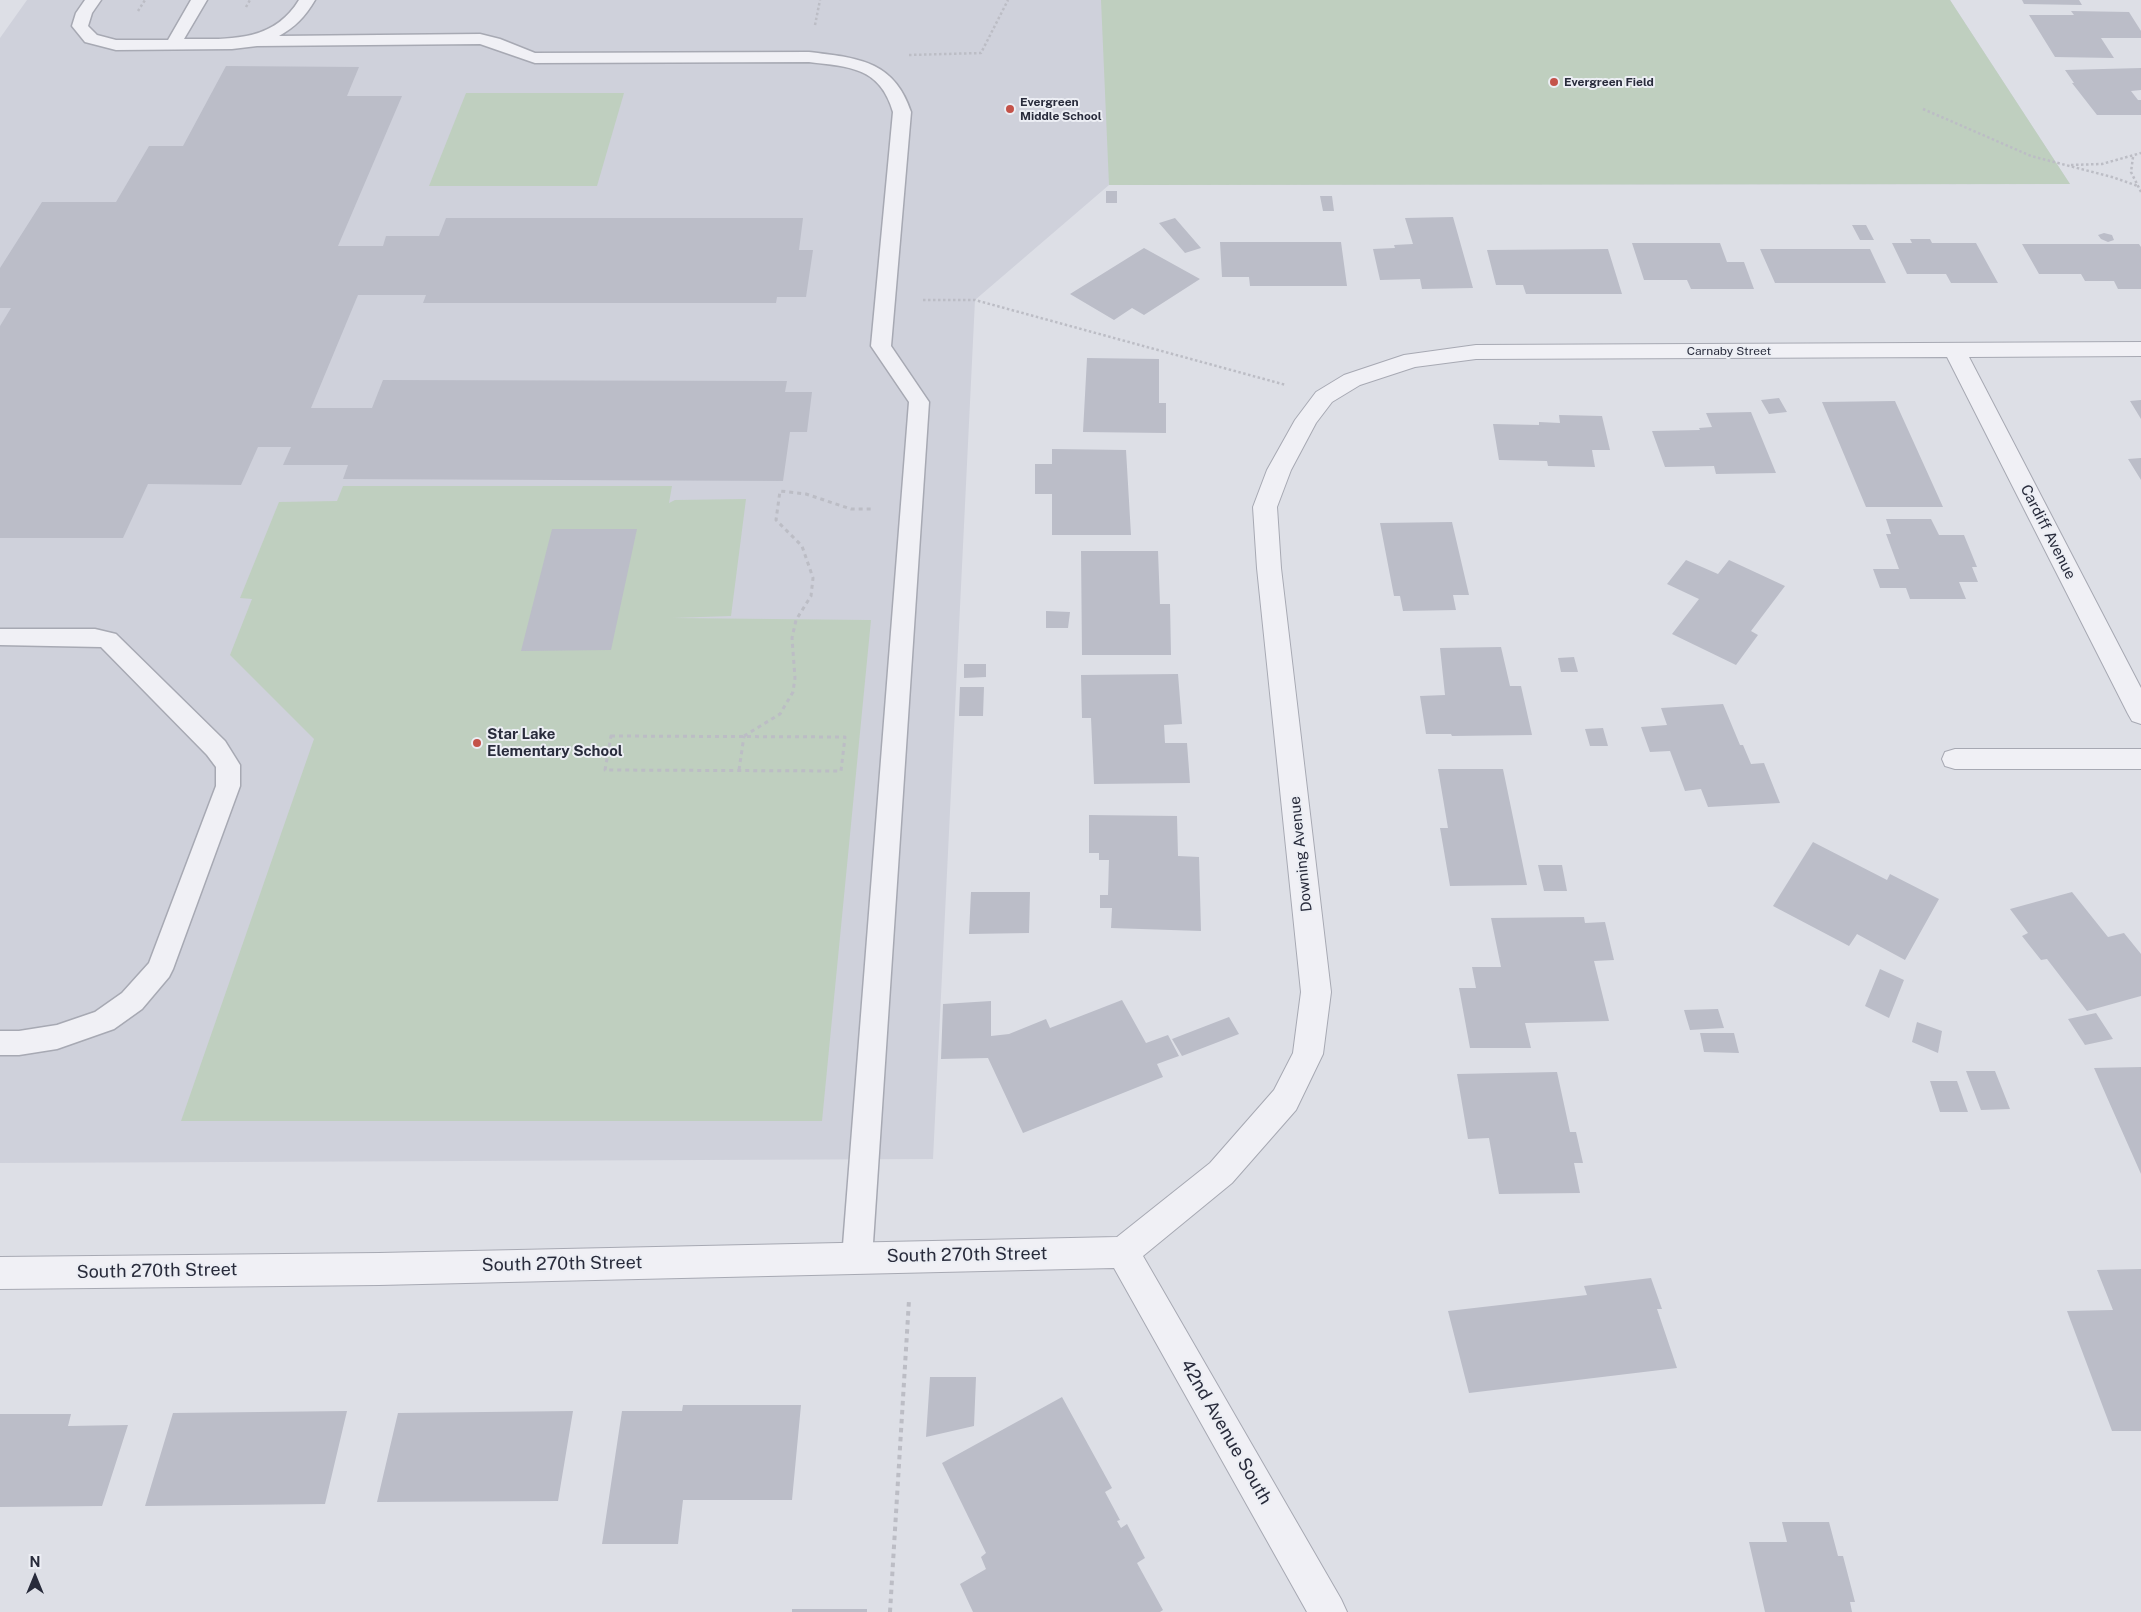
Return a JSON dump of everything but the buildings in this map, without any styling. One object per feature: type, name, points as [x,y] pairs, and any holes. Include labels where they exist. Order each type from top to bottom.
[{"type":"street","name":"Carnaby Street","points":[[1324,397],[1352,380],[1412,360],[1476,352],[2141,349]]},
{"type":"street","name":"Cardiff Avenue","points":[[1955,350],[2141,714]]},
{"type":"street","name":"Downing Avenue","points":[[1123,1252],[1221,1173],[1285,1100],[1308,1054],[1316,992],[1269,568],[1265,507],[1279,470],[1306,420],[1324,397]]},
{"type":"street","points":[[1955,759],[2141,759]]},
{"type":"street","name":"South 270th Street","points":[[0,1273],[379,1269],[1123,1252]]},
{"type":"street","name":"42nd Avenue South","points":[[1123,1252],[1328,1612]]},
{"type":"lane","points":[[93,0],[84,13],[80,26],[91,38],[116,45],[232,44],[257,41],[480,39],[492,41],[535,58],[809,57],[847,62],[868,68],[890,83],[899,98],[902,112],[881,346],[919,402],[857,1258]]},
{"type":"lane","points":[[172,45],[200,0]]},
{"type":"lane","points":[[257,41],[288,24],[300,12],[306,0]]},
{"type":"lane","points":[[0,637],[95,637],[108,640],[216,748],[228,765],[228,786],[160,969],[132,1001],[104,1021],[57,1037],[18,1043],[0,1043]]},
{"type":"path","points":[[847,62],[870,56],[981,53],[1008,0]]},
{"type":"path","points":[[1923,109],[2030,156],[2112,177],[2138,186]]},
{"type":"path","points":[[2062,164],[2102,164],[2141,153]]},
{"type":"path","points":[[2134,156],[2131,172],[2141,192]]},
{"type":"path","points":[[885,300],[975,300],[1209,363],[1324,397]]},
{"type":"path","points":[[744,736],[780,714],[793,692],[795,678],[792,638],[796,620],[811,596],[813,578],[802,546],[776,520],[780,492],[806,494],[851,509],[912,509]]},
{"type":"path","points":[[611,736],[744,736],[845,737],[841,770],[605,770],[611,736]]},
{"type":"path","points":[[739,770],[744,736]]},
{"type":"path","points":[[890,1612],[912,1257]]},
{"type":"shaded area","name":"Star Lake Elementary School","points":[[27,0],[1950,0],[2070,184],[1109,185],[975,300],[933,1159],[0,1163],[0,38]]},
{"type":"green space","name":"Evergreen Field","points":[[1101,0],[1950,0],[2070,184],[1109,185]]},
{"type":"green space","points":[[466,93],[624,93],[597,186],[429,186]]},
{"type":"green space","points":[[343,486],[672,486],[669,503],[675,500],[746,499],[731,616],[673,618],[871,620],[822,1121],[181,1121],[314,739],[230,655],[252,599],[240,598],[279,502],[337,501]]},
{"type":"place","name":"Evergreen Field","points":[[1554,82]]},
{"type":"place","name":"Evergreen Middle School","points":[[1010,109]]},
{"type":"place","name":"Star Lake Elementary School","points":[[477,743]]}]
